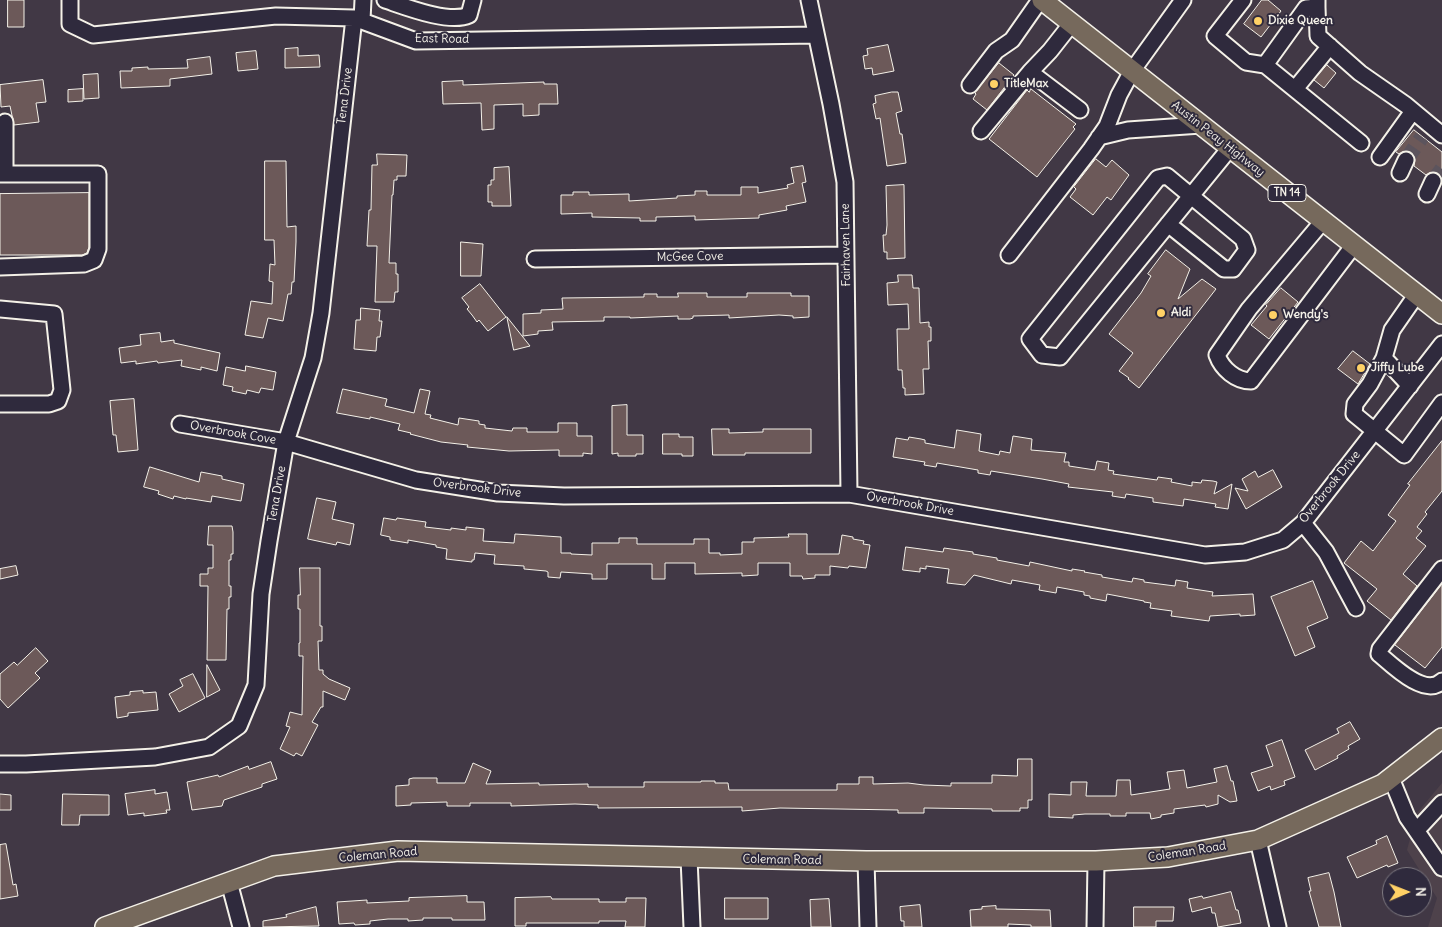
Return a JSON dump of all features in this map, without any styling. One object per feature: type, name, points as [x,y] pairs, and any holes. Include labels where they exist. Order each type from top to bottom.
[{"type":"main road","name":"Austin Peay Highway","points":[[1041,0],[1442,314]]},
{"type":"main road","points":[[1057,0],[1072,23]]},
{"type":"main road","name":"Coleman Road","points":[[105,927],[274,866],[398,851],[866,861],[1096,861],[1168,857],[1258,840],[1383,784],[1442,738]]},
{"type":"street","name":"East Road","points":[[70,0],[70,24],[93,35],[276,16],[358,19],[416,41],[816,35]]},
{"type":"street","name":"Tena Drive","points":[[0,764],[155,757],[209,747],[239,726],[256,686],[261,594],[286,442],[313,358],[321,313],[358,19],[363,0]]},
{"type":"street","points":[[385,0],[430,15],[464,18],[469,15],[473,0]]},
{"type":"street","name":"Fairhaven Lane","points":[[809,0],[832,104],[845,182],[849,494]]},
{"type":"street","points":[[970,85],[996,51],[1012,40],[1041,0]]},
{"type":"street","points":[[1009,255],[1107,126],[1119,95],[1132,71],[1183,0]]},
{"type":"street","points":[[1243,0],[1215,36],[1246,62],[1265,65],[1361,143]]},
{"type":"street","points":[[1265,65],[1308,4]]},
{"type":"street","points":[[1308,4],[1318,36],[1360,73],[1413,111],[1426,131],[1442,135]]},
{"type":"street","points":[[442,16],[445,41]]},
{"type":"street","points":[[981,131],[1030,72],[1050,52],[1072,23]]},
{"type":"street","points":[[1295,89],[1330,46]]},
{"type":"street","points":[[1030,72],[1080,110]]},
{"type":"street","points":[[1380,157],[1413,111]]},
{"type":"street","points":[[0,267],[84,264],[94,260],[98,249],[98,174],[3,174],[5,122]]},
{"type":"street","points":[[1099,137],[1128,130],[1201,125]]},
{"type":"street","points":[[1168,224],[1224,269],[1232,269],[1247,250],[1243,240],[1191,196],[1167,176],[1158,178],[1030,339],[1042,355],[1060,357],[1168,224],[1191,196],[1230,148]]},
{"type":"street","points":[[1323,221],[1249,309],[1217,355],[1221,365],[1242,381],[1251,381],[1354,245]]},
{"type":"street","name":"McGee Cove","points":[[535,259],[846,255]]},
{"type":"street","points":[[1416,294],[1392,330],[1384,358],[1370,384],[1355,404],[1354,414],[1404,455],[1442,403]]},
{"type":"street","points":[[0,309],[54,314],[62,390],[58,401],[49,404],[0,404]]},
{"type":"street","name":"Overbrook Drive","points":[[286,442],[416,480],[498,493],[564,496],[849,494],[1205,555],[1245,552],[1283,540],[1303,523],[1442,344]]},
{"type":"street","points":[[1384,358],[1410,386]]},
{"type":"street","name":"Overbrook Cove","points":[[180,424],[286,442]]},
{"type":"street","points":[[1303,523],[1326,552],[1356,608]]},
{"type":"street","points":[[1442,569],[1378,654],[1414,682],[1430,686],[1439,684],[1442,681]]},
{"type":"street","points":[[1391,778],[1407,817],[1442,868]]},
{"type":"street","points":[[1417,830],[1442,803]]},
{"type":"street","points":[[1258,840],[1278,927]]},
{"type":"street","points":[[689,858],[692,927]]},
{"type":"street","points":[[866,861],[868,927]]},
{"type":"street","points":[[1095,927],[1096,861]]},
{"type":"street","points":[[229,882],[241,927]]},
{"type":"shaded area","points":[[1442,783],[1442,927],[1428,927],[1437,898],[1432,890],[1432,867],[1418,867],[1407,850],[1417,813]]},
{"type":"building","points":[[8,0],[24,0],[24,27],[8,27]]},
{"type":"building","points":[[1262,0],[1268,0],[1281,11],[1261,37],[1244,24]]},
{"type":"building","points":[[888,45],[894,71],[873,75],[872,68],[865,69],[863,56],[868,55],[867,49]]},
{"type":"building","points":[[298,48],[298,56],[319,55],[320,67],[285,68],[285,49]]},
{"type":"building","points":[[256,51],[258,69],[238,71],[236,53]]},
{"type":"building","points":[[210,57],[212,74],[170,79],[170,86],[121,88],[120,71],[132,71],[132,68],[148,67],[148,69],[188,68],[187,60]]},
{"type":"building","name":"TitleMax","points":[[999,63],[1014,75],[987,110],[973,99],[975,93]]},
{"type":"building","points":[[1327,65],[1336,73],[1324,88],[1314,80]]},
{"type":"building","points":[[98,74],[99,98],[84,99],[83,75]]},
{"type":"building","points":[[43,80],[46,102],[36,103],[39,122],[14,125],[10,106],[1,107],[0,85]]},
{"type":"building","points":[[463,81],[463,85],[544,82],[544,84],[557,84],[558,104],[539,104],[539,115],[523,116],[523,104],[494,105],[494,129],[482,130],[481,103],[443,104],[442,82]]},
{"type":"building","points":[[83,89],[83,101],[68,102],[68,90]]},
{"type":"building","points":[[1031,89],[1076,124],[1073,127],[1075,129],[1037,177],[989,139],[1027,90],[1029,92]]},
{"type":"building","points":[[898,92],[902,111],[896,113],[900,134],[902,134],[906,163],[887,166],[880,118],[876,119],[873,104],[876,103],[875,96]]},
{"type":"building","points":[[1414,130],[1442,152],[1442,179],[1436,172],[1426,175],[1414,166],[1415,159],[1410,152],[1405,151],[1399,154],[1396,152]]},
{"type":"building","points":[[377,154],[407,155],[406,176],[397,176],[397,180],[394,180],[392,195],[389,263],[396,263],[396,274],[398,274],[398,292],[395,292],[394,302],[375,302],[377,246],[367,246],[369,210],[371,210],[372,165],[377,165]]},
{"type":"building","points":[[1096,159],[1106,167],[1112,160],[1129,175],[1111,200],[1107,197],[1093,215],[1070,197],[1076,189],[1074,187]]},
{"type":"building","points":[[265,161],[286,161],[287,227],[296,226],[296,242],[294,282],[292,282],[291,294],[288,294],[283,321],[268,318],[263,338],[245,335],[251,301],[272,304],[273,282],[269,281],[270,264],[275,265],[274,240],[265,240]]},
{"type":"building","points":[[803,166],[806,182],[802,183],[806,202],[786,206],[787,210],[759,215],[759,218],[695,220],[695,216],[656,217],[656,221],[640,221],[640,218],[592,217],[592,213],[561,214],[561,195],[573,195],[573,192],[589,192],[589,195],[629,194],[629,201],[677,198],[677,196],[695,195],[695,191],[707,191],[707,195],[741,195],[741,187],[758,187],[758,193],[788,188],[787,185],[794,183],[791,168]]},
{"type":"building","points":[[509,167],[511,206],[492,206],[492,202],[488,202],[488,185],[491,185],[491,180],[494,180],[494,168]]},
{"type":"building","points":[[904,185],[905,258],[887,259],[887,252],[884,252],[883,235],[886,235],[887,225],[886,186]]},
{"type":"building","points":[[89,193],[89,247],[87,253],[82,255],[0,255],[0,194]]},
{"type":"building","points":[[461,242],[483,244],[481,276],[461,276]]},
{"type":"building","name":"Aldi","points":[[1166,250],[1190,269],[1178,299],[1202,279],[1216,289],[1139,388],[1119,371],[1133,353],[1109,334],[1141,293],[1151,276],[1148,274]]},
{"type":"building","points":[[898,275],[912,275],[913,288],[919,288],[920,323],[929,322],[929,327],[931,327],[931,341],[928,341],[929,369],[923,369],[924,394],[905,395],[902,370],[898,370],[897,329],[909,329],[908,304],[888,305],[887,283],[898,282]]},
{"type":"building","points":[[480,284],[506,317],[488,331],[479,320],[477,322],[467,309],[469,307],[462,298]]},
{"type":"building","name":"Wendy's","points":[[1281,288],[1298,302],[1269,339],[1251,325]]},
{"type":"building","points":[[678,293],[707,293],[707,297],[747,297],[747,293],[791,293],[791,296],[809,296],[809,317],[793,318],[793,316],[779,315],[729,318],[729,315],[693,316],[690,319],[678,319],[678,316],[604,317],[604,321],[552,322],[553,330],[538,331],[538,334],[523,336],[523,314],[541,313],[541,310],[563,309],[562,298],[644,297],[644,294],[657,294],[657,297],[678,297]]},
{"type":"building","points":[[361,308],[380,310],[379,321],[382,321],[380,337],[377,337],[376,351],[354,349],[356,320],[360,320]]},
{"type":"building","points":[[507,317],[530,346],[514,350]]},
{"type":"building","points":[[160,333],[161,342],[174,340],[174,343],[220,353],[217,371],[201,367],[201,370],[181,366],[182,360],[158,363],[157,361],[136,364],[136,361],[121,363],[119,348],[141,345],[140,335]]},
{"type":"building","points":[[1353,351],[1370,364],[1358,384],[1338,369]]},
{"type":"building","points":[[246,366],[276,372],[273,390],[261,388],[259,393],[247,390],[246,394],[232,391],[233,387],[223,385],[226,367],[245,371]]},
{"type":"building","points":[[343,389],[387,399],[385,406],[414,413],[420,389],[430,391],[425,414],[431,415],[430,418],[458,425],[459,418],[479,421],[479,424],[485,425],[485,428],[512,431],[513,428],[527,428],[527,432],[558,432],[558,423],[577,423],[577,436],[592,436],[592,454],[583,453],[583,456],[559,456],[559,450],[509,451],[467,447],[468,445],[441,442],[410,434],[398,430],[400,424],[370,417],[370,419],[337,413]]},
{"type":"building","points":[[134,399],[138,450],[118,452],[116,435],[113,435],[110,401]]},
{"type":"building","points":[[627,405],[627,435],[643,435],[643,454],[618,456],[618,453],[612,454],[612,406]]},
{"type":"building","points":[[712,429],[729,429],[729,433],[763,432],[763,429],[811,429],[811,453],[713,455]]},
{"type":"building","points":[[957,430],[981,434],[979,451],[999,455],[1000,451],[1010,453],[1013,436],[1032,439],[1031,450],[1066,453],[1064,462],[1069,462],[1069,466],[1095,470],[1097,461],[1109,463],[1108,470],[1114,471],[1113,474],[1157,480],[1158,477],[1172,479],[1171,482],[1192,486],[1192,482],[1201,483],[1202,480],[1213,481],[1217,482],[1214,494],[1232,484],[1228,509],[1215,507],[1216,504],[1184,499],[1183,506],[1153,502],[1153,498],[1126,494],[1125,498],[1112,496],[1113,492],[1068,487],[1069,484],[1042,479],[991,471],[990,475],[978,473],[978,470],[937,463],[936,467],[924,465],[925,462],[893,457],[896,438],[908,440],[909,437],[921,439],[925,440],[925,443],[954,448]]},
{"type":"building","points":[[663,434],[679,434],[679,437],[693,437],[693,456],[663,454]]},
{"type":"building","points":[[1442,441],[1442,491],[1425,512],[1427,514],[1417,527],[1422,531],[1416,538],[1426,546],[1403,574],[1417,586],[1391,620],[1367,601],[1377,589],[1344,563],[1361,541],[1373,551],[1396,521],[1388,515],[1410,485],[1408,484]]},
{"type":"building","points":[[150,467],[199,482],[201,472],[222,476],[222,479],[244,484],[241,501],[212,496],[211,502],[174,496],[173,499],[158,494],[159,491],[144,487]]},
{"type":"building","points":[[1273,470],[1282,487],[1246,509],[1235,488],[1248,491],[1242,479],[1255,471],[1258,477]]},
{"type":"building","points":[[317,498],[336,502],[332,519],[354,524],[350,545],[337,542],[336,545],[308,539]]},
{"type":"building","points":[[384,518],[426,522],[425,527],[451,530],[451,528],[466,530],[466,527],[484,529],[483,541],[514,543],[515,534],[561,537],[561,553],[571,554],[592,555],[592,543],[619,543],[619,538],[637,538],[637,544],[694,544],[694,539],[709,539],[709,553],[720,553],[720,555],[742,554],[742,542],[754,542],[754,538],[789,537],[788,534],[807,534],[807,554],[839,554],[842,535],[853,537],[853,539],[864,541],[863,544],[870,545],[866,568],[830,566],[830,575],[815,575],[815,578],[803,579],[802,576],[790,576],[790,563],[758,563],[758,575],[742,576],[742,573],[695,574],[695,563],[665,563],[665,579],[652,579],[652,564],[607,564],[607,579],[592,579],[592,574],[561,572],[560,578],[548,577],[548,572],[546,571],[524,569],[524,566],[494,564],[495,555],[475,553],[472,562],[446,559],[447,549],[436,547],[436,545],[408,540],[408,543],[390,540],[390,537],[381,535]]},
{"type":"building","points":[[209,526],[232,526],[233,532],[233,554],[231,554],[231,560],[229,560],[231,597],[229,597],[229,609],[227,609],[226,660],[207,660],[208,586],[200,586],[200,574],[208,574],[208,568],[213,568],[213,545],[208,545]]},
{"type":"building","points":[[906,547],[943,552],[944,548],[973,552],[973,554],[997,558],[997,560],[1029,566],[1030,562],[1072,571],[1072,569],[1085,571],[1102,575],[1102,577],[1132,582],[1133,578],[1144,580],[1144,582],[1175,586],[1176,580],[1188,582],[1187,588],[1213,592],[1212,596],[1253,594],[1255,615],[1210,616],[1209,621],[1171,616],[1172,611],[1150,608],[1151,603],[1144,601],[1107,594],[1106,601],[1090,598],[1090,596],[1084,595],[1084,592],[1057,587],[1056,593],[1039,590],[1040,585],[1012,580],[1011,584],[974,575],[965,585],[947,583],[949,569],[926,566],[926,569],[920,568],[920,572],[903,570]]},
{"type":"building","points":[[16,566],[18,575],[0,579],[0,569]]},
{"type":"building","points":[[300,568],[320,568],[320,626],[322,626],[322,641],[318,641],[319,670],[323,670],[323,674],[329,679],[350,688],[345,700],[323,691],[323,707],[321,707],[312,722],[318,725],[302,756],[296,753],[294,756],[280,749],[290,727],[286,726],[290,712],[302,715],[303,656],[299,656],[300,609],[298,609]]},
{"type":"building","points":[[1313,581],[1328,618],[1307,627],[1315,647],[1295,656],[1271,597]]},
{"type":"building","points":[[1442,584],[1442,647],[1425,668],[1395,645]]},
{"type":"building","points":[[36,648],[48,661],[35,673],[40,678],[8,708],[0,699],[0,674],[14,662],[17,665]]},
{"type":"building","points":[[207,665],[220,690],[207,697]]},
{"type":"building","points":[[193,674],[205,698],[179,712],[169,694],[183,686],[180,680]]},
{"type":"building","points":[[143,691],[143,693],[156,692],[158,710],[128,713],[128,716],[117,718],[115,697],[130,695],[130,692]]},
{"type":"building","points":[[1350,722],[1360,739],[1348,746],[1349,749],[1337,756],[1338,758],[1315,770],[1305,750],[1339,733],[1337,729]]},
{"type":"building","points":[[1282,740],[1295,777],[1284,781],[1285,785],[1271,790],[1270,786],[1258,791],[1251,773],[1273,766],[1266,746]]},
{"type":"building","points":[[1018,759],[1032,759],[1032,800],[1028,800],[1028,808],[1020,808],[1020,811],[924,808],[924,813],[898,813],[898,810],[780,808],[742,811],[742,807],[598,808],[598,805],[575,804],[511,806],[511,803],[470,803],[470,806],[447,806],[447,802],[411,803],[411,805],[396,806],[396,786],[409,785],[409,779],[413,778],[437,778],[437,783],[465,783],[473,763],[491,771],[486,784],[539,783],[539,785],[588,784],[588,787],[644,787],[644,782],[715,781],[715,783],[728,783],[729,790],[837,790],[837,784],[859,784],[859,777],[873,777],[873,784],[908,783],[951,786],[951,783],[992,783],[992,775],[1017,776]]},
{"type":"building","points":[[271,762],[277,779],[262,784],[262,787],[224,800],[222,806],[192,810],[187,782],[218,775],[219,777],[248,766],[249,769]]},
{"type":"building","points":[[1227,766],[1231,781],[1233,781],[1237,801],[1230,802],[1218,795],[1218,804],[1206,807],[1205,805],[1174,809],[1174,813],[1151,819],[1150,813],[1126,813],[1126,816],[1085,814],[1073,815],[1073,818],[1049,817],[1049,794],[1071,795],[1071,782],[1087,782],[1086,796],[1116,796],[1117,780],[1130,780],[1131,795],[1170,789],[1167,772],[1184,770],[1187,788],[1217,782],[1214,769]]},
{"type":"building","points":[[155,790],[155,794],[167,792],[170,810],[166,810],[167,813],[144,816],[144,813],[128,815],[125,794]]},
{"type":"building","points":[[0,794],[11,795],[11,810],[0,810]]},
{"type":"building","points":[[63,794],[109,795],[109,815],[80,815],[79,825],[62,825]]},
{"type":"building","points":[[1387,836],[1398,863],[1388,867],[1387,865],[1357,878],[1347,857],[1377,844],[1376,841]]},
{"type":"building","points":[[6,844],[13,885],[16,884],[18,896],[0,899],[0,845]]},
{"type":"building","points":[[1329,873],[1341,927],[1319,927],[1309,891],[1311,891],[1308,878]]},
{"type":"building","points":[[1231,892],[1241,923],[1218,927],[1215,913],[1212,913],[1211,907],[1192,912],[1189,899]]},
{"type":"building","points":[[467,896],[467,902],[484,902],[485,920],[423,918],[423,920],[408,921],[408,919],[388,919],[370,921],[370,924],[339,924],[337,902],[367,900],[367,903],[409,901],[409,898]]},
{"type":"building","points":[[551,897],[552,899],[599,899],[599,902],[626,902],[626,898],[646,898],[645,927],[625,927],[626,921],[526,923],[526,926],[515,926],[515,898]]},
{"type":"building","points":[[725,898],[768,898],[768,919],[725,919]]},
{"type":"building","points":[[829,899],[831,927],[811,927],[810,900]]},
{"type":"building","points":[[920,905],[922,927],[904,927],[904,921],[901,921],[900,907]]},
{"type":"building","points":[[996,906],[996,909],[1050,910],[1051,927],[1008,924],[1008,927],[971,927],[970,910]]},
{"type":"building","points":[[316,907],[319,926],[263,927],[263,921],[287,917],[286,915]]},
{"type":"building","points":[[1134,907],[1174,907],[1173,921],[1156,921],[1156,927],[1134,927]]},
{"type":"tunnel","points":[[1406,160],[1422,137]]},
{"type":"tunnel","points":[[1433,181],[1442,169]]},
{"type":"place","name":"Dixie Queen","points":[[1258,21]]},
{"type":"place","name":"TitleMax","points":[[994,84]]},
{"type":"place","name":"Aldi","points":[[1161,313]]},
{"type":"place","name":"Wendy's","points":[[1273,315]]},
{"type":"place","name":"Jiffy Lube","points":[[1361,368]]}]
